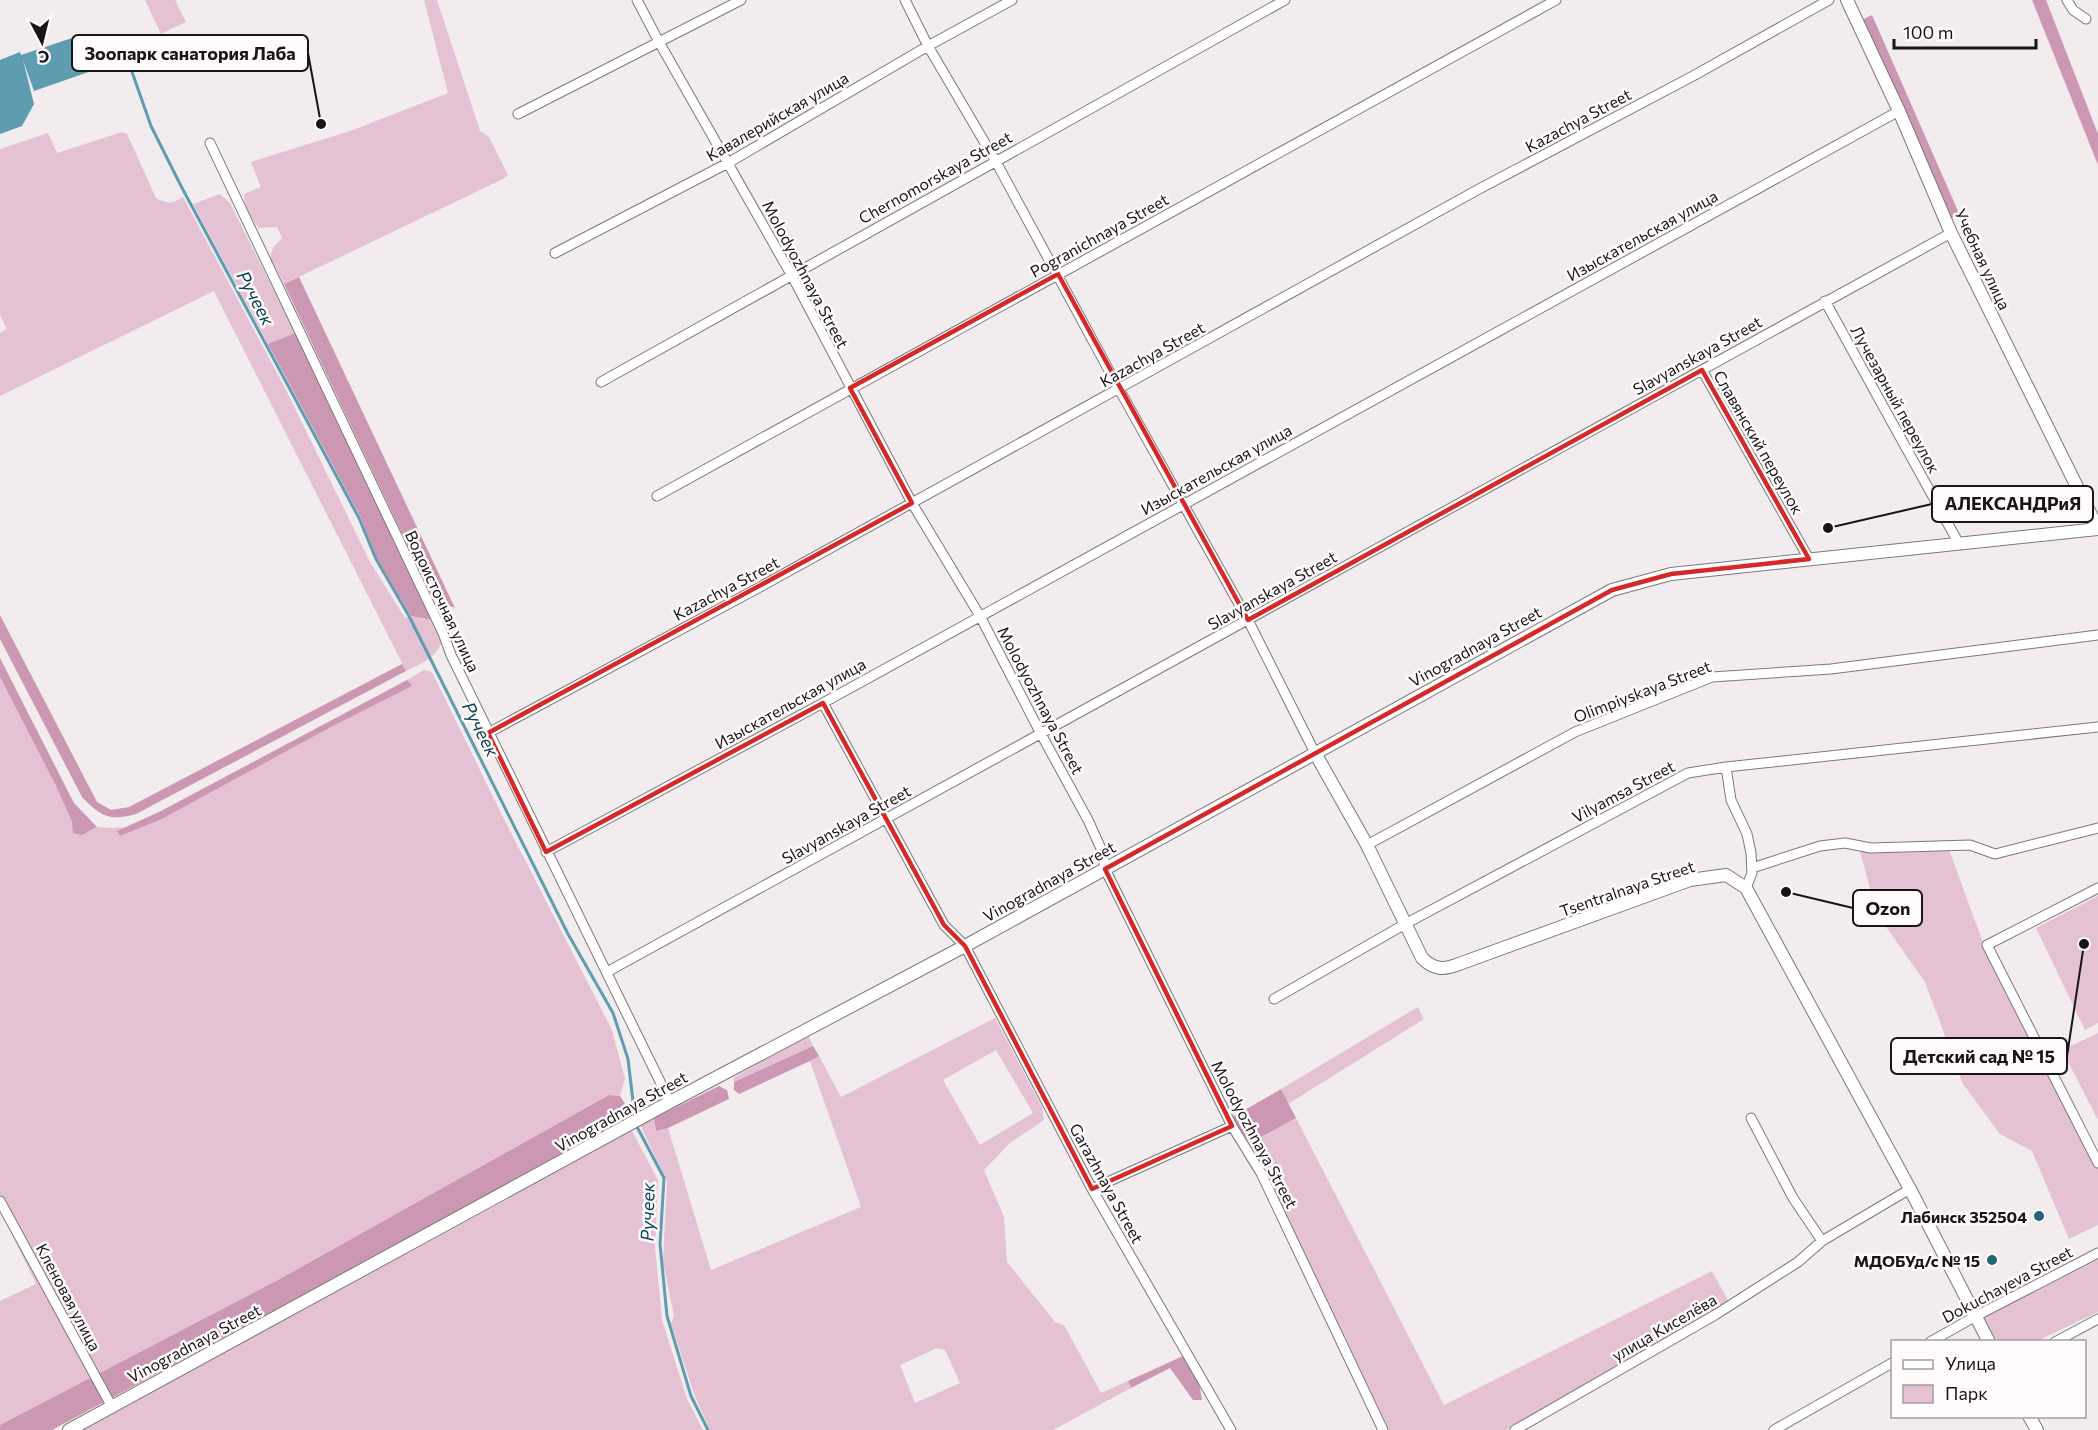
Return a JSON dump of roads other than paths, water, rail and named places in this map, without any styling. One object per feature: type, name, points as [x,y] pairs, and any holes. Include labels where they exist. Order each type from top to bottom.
[{"type":"street","name":"Molodyozhnaya Street","points":[[637,0],[792,276],[912,503],[980,616],[1088,820],[1103,852],[1105,870],[1232,1126],[1261,1173],[1383,1430]]},
{"type":"street","points":[[518,114],[741,0]]},
{"type":"street","points":[[905,0],[928,46],[996,160],[1119,389],[1248,620],[1315,753]]},
{"type":"street","name":"Кавалерийская улица","points":[[555,253],[728,163],[928,46],[1012,0]]},
{"type":"street","name":"Chernomorskaya Street","points":[[601,382],[1285,0]]},
{"type":"street","name":"Pogranichnaya Street","points":[[657,496],[1556,0]]},
{"type":"street","name":"Kazachya Street","points":[[488,733],[912,503],[1479,189],[1693,76],[1828,0]]},
{"type":"street","name":"Учебная улица","points":[[1846,0],[1899,111],[1952,233],[2098,529]]},
{"type":"street","points":[[2067,0],[2073,10],[2086,19]]},
{"type":"street","name":"Изыскательская улица","points":[[546,852],[822,703],[1899,111]]},
{"type":"street","name":"Водоисточная улица","points":[[210,143],[488,733],[670,1102]]},
{"type":"street","name":"Slavyanskaya Street","points":[[606,972],[1952,233]]},
{"type":"street","name":"Лучезарный переулок","points":[[1825,301],[1958,542]]},
{"type":"street","name":"Славянский переулок","points":[[1702,370],[1809,559]]},
{"type":"street","name":"Vinogradnaya Street","points":[[69,1430],[670,1102],[1105,870],[1612,590],[1671,574],[2098,529]]},
{"type":"street","name":"Olimpiyskaya Street","points":[[1367,845],[1575,732],[1712,677],[1831,669],[2098,635]]},
{"type":"street","name":"Garazhnaya Street","points":[[822,703],[944,925],[965,946],[1092,1189],[1231,1430]]},
{"type":"street","name":"Vilyamsa Street","points":[[1274,999],[1407,923],[1688,774],[1726,767],[2098,727]]},
{"type":"street","name":"Tsentralnaya Street","points":[[1315,753],[1367,845],[1407,923],[1422,958],[1437,968],[1448,968],[1690,880],[1726,875],[1746,888]]},
{"type":"street","points":[[1726,767],[1731,800],[1747,834],[1752,868],[1746,888],[1910,1189],[1988,1340]]},
{"type":"street","points":[[1752,868],[1820,846],[1845,843],[1871,848],[1970,845],[1995,854],[2098,828]]},
{"type":"street","points":[[2098,888],[1987,945],[2098,1163]]},
{"type":"street","points":[[1751,1118],[1793,1198],[1822,1241]]},
{"type":"street","points":[[1092,1189],[1232,1126]]},
{"type":"street","name":"улица Киселёва","points":[[1515,1430],[1715,1315],[1798,1262],[1822,1241],[1910,1189]]},
{"type":"street","name":"Кленовая улица","points":[[0,1201],[112,1407]]},
{"type":"street","name":"Dokuchayeva Street","points":[[1932,1340],[2098,1253]]},
{"type":"street","points":[[2057,1340],[2098,1319]]},
{"type":"street","points":[[1774,1430],[1891,1364]]},
{"type":"water","points":[[84,34],[97,69],[34,91],[23,60],[34,104],[22,126],[0,134],[0,60]]},
{"type":"waterway","name":"Ручеек","points":[[131,69],[151,126],[181,186],[359,518],[376,559],[409,616],[568,934],[613,1013],[628,1059],[635,1118]]},
{"type":"waterway","name":"Ручеек","points":[[636,1125],[664,1178],[660,1244],[667,1316],[691,1396],[708,1430]]},
{"type":"place","name":"Зоопарк санатория Лаба","points":[[321,124]]},
{"type":"place","name":"АЛЕКСАНДРиЯ","points":[[1828,528]]},
{"type":"place","name":"Ozon","points":[[1786,892]]},
{"type":"place","name":"Детский сад № 15","points":[[2084,944]]},
{"type":"place","name":"Лабинск 352504","points":[[2039,1216]]},
{"type":"place","name":"МДОБУд/с № 15","points":[[1992,1260]]}]
